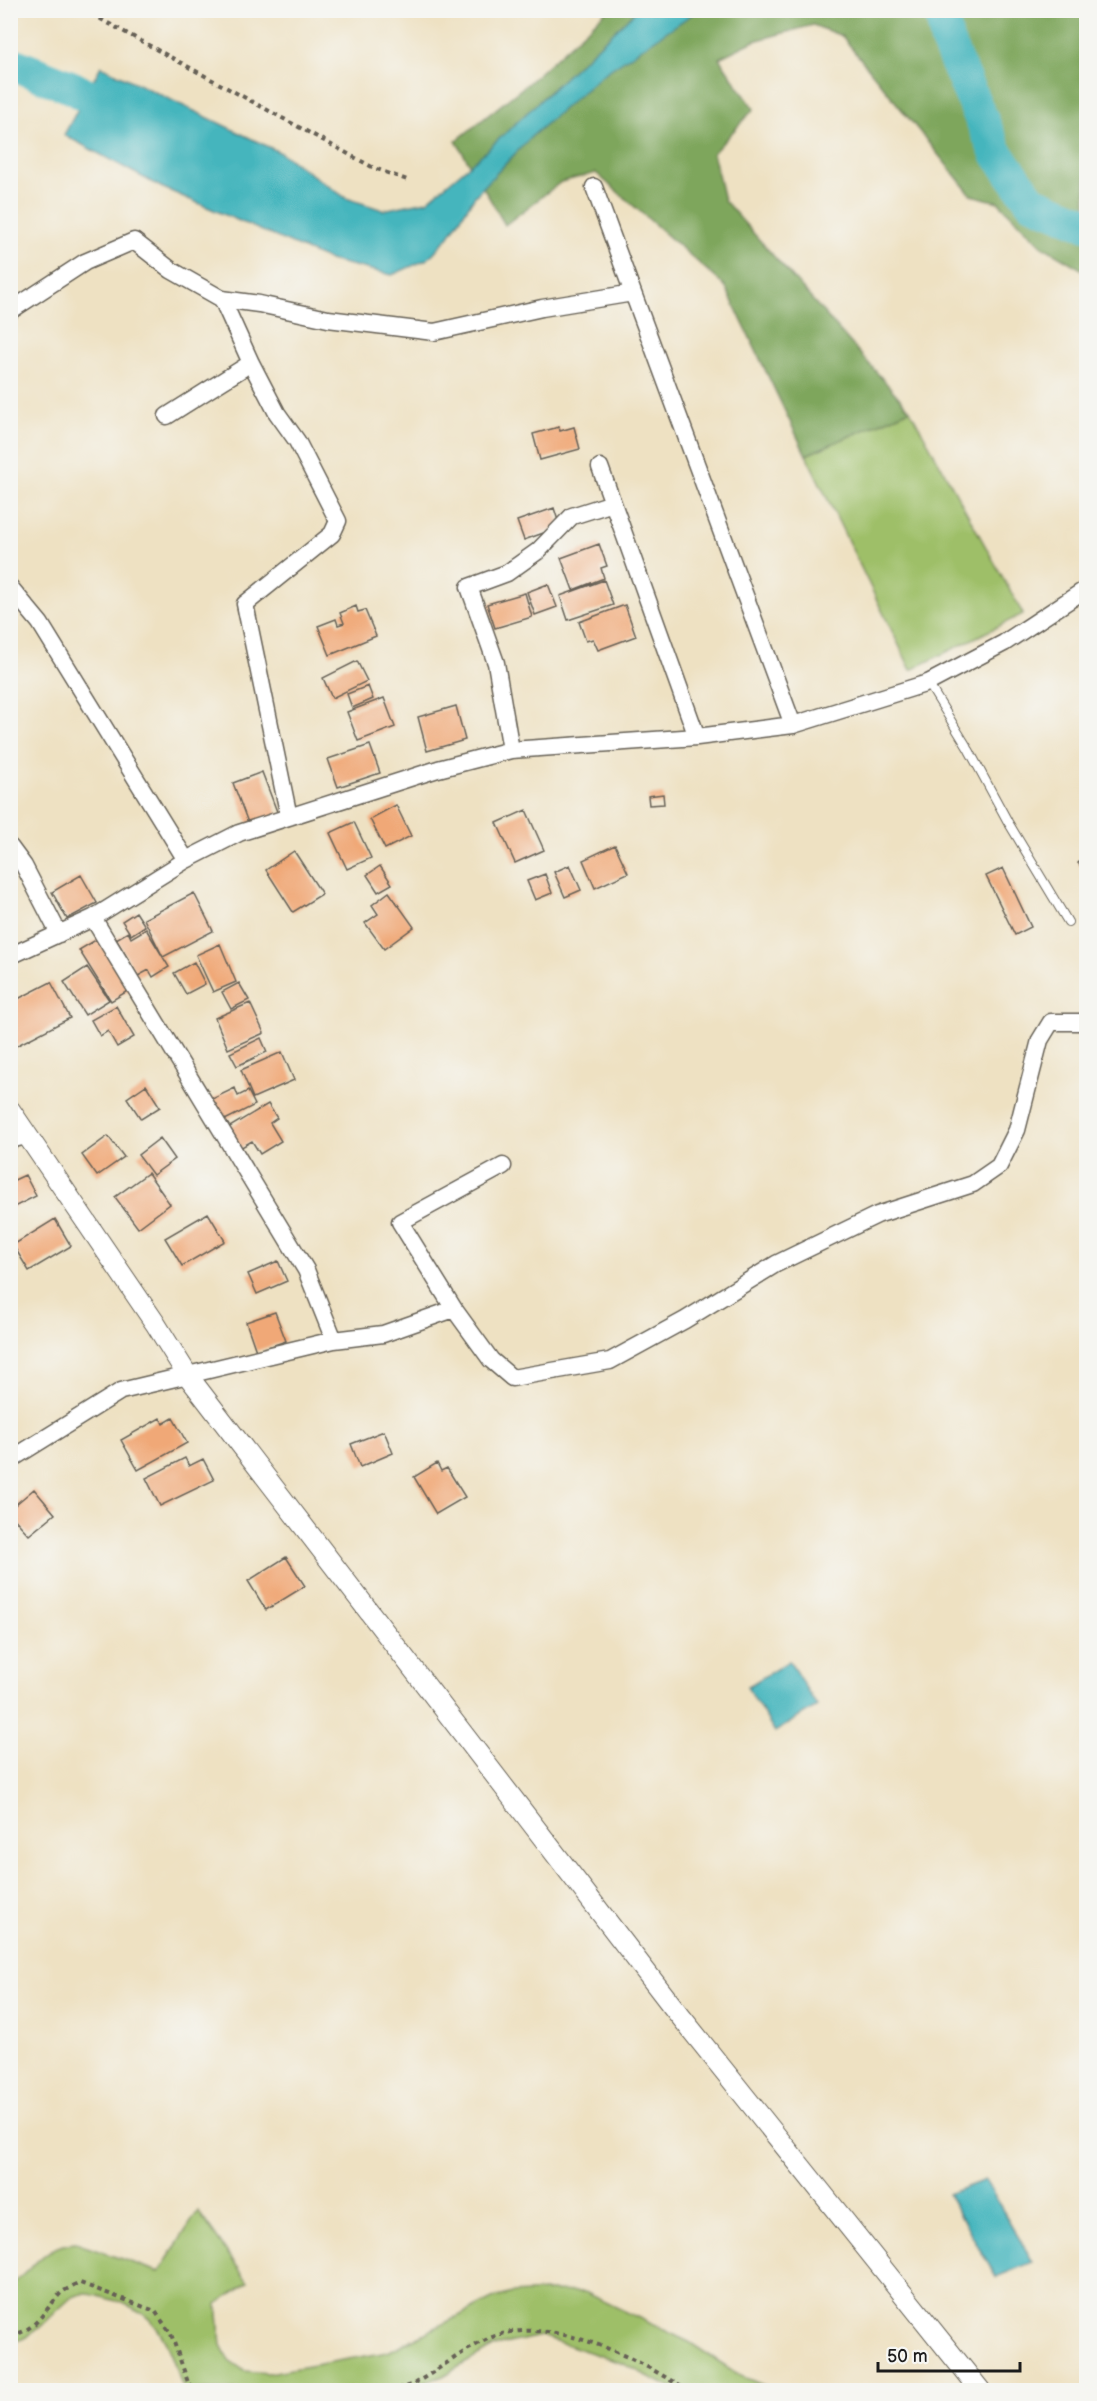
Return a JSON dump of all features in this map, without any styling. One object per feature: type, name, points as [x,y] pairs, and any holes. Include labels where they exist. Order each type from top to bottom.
[{"type":"street","points":[[594,188],[793,725]]},
{"type":"street","points":[[10,310],[85,262],[134,241],[171,270],[222,299],[259,304],[328,319],[434,332],[542,308],[633,293]]},
{"type":"street","points":[[222,299],[277,414],[297,441],[338,521],[332,534],[245,604],[290,817]]},
{"type":"street","points":[[167,416],[251,363]]},
{"type":"street","points":[[600,467],[697,736]]},
{"type":"street","points":[[512,750],[496,663],[469,587],[507,573],[538,551],[572,516],[613,503]]},
{"type":"street","points":[[10,587],[40,622],[186,860]]},
{"type":"street","points":[[10,956],[93,918],[186,860],[239,833],[438,769],[512,750],[697,736],[793,725],[928,683],[1004,643],[1086,589]]},
{"type":"street","points":[[10,847],[24,867],[59,934]]},
{"type":"street","points":[[93,918],[306,1270],[334,1340]]},
{"type":"street","points":[[503,1166],[400,1222],[454,1310],[490,1360],[512,1378],[610,1361],[685,1320],[777,1264],[877,1215],[973,1184],[999,1166],[1017,1130],[1040,1040],[1051,1022],[1086,1022]]},
{"type":"street","points":[[10,1110],[19,1138],[155,1323],[188,1376],[673,2007],[980,2391]]},
{"type":"street","points":[[10,1460],[121,1391],[334,1340],[383,1334],[454,1310]]},
{"type":"lane","points":[[928,683],[1068,922]]},
{"type":"path","points":[[84,10],[374,168],[408,180]]},
{"type":"path","points":[[10,2335],[15,2335],[37,2322],[61,2293],[80,2283],[155,2311],[171,2334],[189,2385],[197,2391]]},
{"type":"path","points":[[388,2391],[413,2384],[491,2338],[523,2330],[563,2333],[636,2361],[686,2391]]},
{"type":"green space","points":[[607,11],[1086,11],[1086,272],[1042,246],[998,202],[971,195],[842,36],[813,25],[754,41],[719,58],[754,109],[713,153],[724,200],[910,410],[806,455],[725,286],[596,173],[561,182],[505,225],[456,141],[527,84]]},
{"type":"green space","points":[[910,410],[1023,614],[911,670],[806,455]]},
{"type":"green space","points":[[198,2211],[248,2282],[217,2304],[221,2345],[229,2360],[245,2371],[269,2373],[388,2352],[492,2299],[512,2293],[585,2292],[689,2342],[741,2376],[775,2390],[675,2390],[624,2364],[541,2336],[495,2346],[443,2376],[402,2390],[185,2390],[168,2347],[149,2319],[130,2306],[87,2294],[70,2299],[36,2331],[11,2343],[11,2285],[40,2258],[65,2244],[76,2243],[159,2272]]},
{"type":"water","points":[[637,10],[697,11],[602,75],[531,137],[475,196],[449,236],[428,259],[392,275],[329,260],[161,187],[64,135],[101,66],[279,152],[346,198],[383,210],[427,201],[485,152]]},
{"type":"water","points":[[789,1661],[817,1706],[775,1732],[747,1687]]},
{"type":"water","points":[[985,2180],[1033,2262],[996,2277],[948,2194]]},
{"type":"building","points":[[559,427],[560,431],[574,427],[580,449],[540,460],[533,434]]},
{"type":"building","points":[[554,508],[560,527],[524,540],[517,521]]},
{"type":"building","points":[[599,544],[607,566],[601,568],[604,578],[573,590],[561,558]]},
{"type":"building","points":[[604,580],[613,605],[568,620],[560,596]]},
{"type":"building","points":[[548,584],[557,607],[535,615],[527,592]]},
{"type":"building","points":[[525,593],[532,617],[495,628],[487,604]]},
{"type":"building","points":[[625,605],[636,636],[598,650],[593,639],[586,641],[579,622]]},
{"type":"building","points":[[356,606],[358,612],[365,610],[376,636],[330,655],[318,626],[336,619],[338,625],[344,623],[340,613]]},
{"type":"building","points":[[357,661],[367,681],[332,698],[323,678]]},
{"type":"building","points":[[368,686],[373,699],[352,708],[347,694]]},
{"type":"building","points":[[384,698],[395,727],[358,741],[347,712]]},
{"type":"building","points":[[456,706],[465,740],[427,751],[418,717]]},
{"type":"building","points":[[370,745],[380,773],[338,787],[328,759]]},
{"type":"building","points":[[262,772],[279,817],[250,828],[233,783]]},
{"type":"building","points":[[663,794],[664,804],[649,805],[648,796]]},
{"type":"building","points":[[396,805],[411,836],[385,849],[370,819]]},
{"type":"building","points":[[526,810],[544,850],[515,863],[497,823]]},
{"type":"building","points":[[354,822],[371,858],[347,869],[330,833]]},
{"type":"building","points":[[615,845],[628,873],[595,888],[583,860]]},
{"type":"building","points":[[294,851],[322,894],[293,912],[266,870]]},
{"type":"building","points":[[1086,856],[1086,872],[1078,863]]},
{"type":"building","points":[[570,865],[581,890],[565,897],[554,872]]},
{"type":"building","points":[[380,866],[392,884],[378,892],[367,875]]},
{"type":"building","points":[[1003,868],[1031,927],[1015,935],[986,876]]},
{"type":"building","points":[[545,874],[552,893],[535,900],[527,881]]},
{"type":"building","points":[[81,875],[97,903],[67,919],[52,892]]},
{"type":"building","points":[[389,892],[414,927],[384,949],[365,923],[378,914],[372,905]]},
{"type":"building","points":[[194,893],[213,931],[163,957],[144,919]]},
{"type":"building","points":[[136,912],[145,926],[131,935],[122,921]]},
{"type":"building","points":[[146,929],[169,967],[153,977],[149,970],[138,976],[116,939],[128,932],[131,938]]},
{"type":"building","points":[[99,938],[131,989],[111,1001],[79,950]]},
{"type":"building","points":[[220,944],[236,982],[213,992],[196,955]]},
{"type":"building","points":[[194,962],[205,984],[186,994],[174,973]]},
{"type":"building","points":[[87,967],[109,1000],[85,1015],[64,982]]},
{"type":"building","points":[[51,982],[70,1018],[14,1047],[10,1040],[10,1003]]},
{"type":"building","points":[[239,983],[249,1000],[231,1009],[222,992]]},
{"type":"building","points":[[250,1003],[264,1033],[228,1049],[215,1018]]},
{"type":"building","points":[[116,1006],[134,1037],[117,1047],[108,1031],[100,1036],[91,1020]]},
{"type":"building","points":[[261,1038],[267,1052],[237,1066],[230,1053]]},
{"type":"building","points":[[282,1052],[294,1080],[253,1098],[241,1070]]},
{"type":"building","points":[[146,1085],[160,1107],[141,1119],[127,1098]]},
{"type":"building","points":[[235,1088],[238,1096],[248,1091],[255,1105],[223,1121],[212,1099]]},
{"type":"building","points":[[268,1104],[277,1118],[270,1123],[281,1141],[260,1154],[252,1141],[240,1148],[228,1128]]},
{"type":"building","points":[[108,1136],[124,1157],[97,1176],[82,1155]]},
{"type":"building","points":[[160,1138],[175,1159],[153,1175],[138,1155]]},
{"type":"building","points":[[148,1173],[170,1204],[138,1228],[115,1197]]},
{"type":"building","points":[[25,1175],[36,1196],[10,1209],[10,1182]]},
{"type":"building","points":[[208,1213],[225,1241],[182,1266],[165,1238]]},
{"type":"building","points":[[55,1219],[71,1246],[29,1271],[13,1245]]},
{"type":"building","points":[[278,1261],[287,1281],[257,1294],[248,1274]]},
{"type":"building","points":[[275,1312],[286,1341],[256,1351],[246,1322]]},
{"type":"building","points":[[160,1418],[163,1424],[173,1418],[187,1443],[138,1470],[121,1440]]},
{"type":"building","points":[[384,1431],[393,1453],[360,1467],[351,1444]]},
{"type":"building","points":[[185,1458],[189,1466],[203,1459],[214,1480],[160,1506],[146,1478]]},
{"type":"building","points":[[437,1463],[441,1471],[447,1468],[465,1497],[436,1514],[414,1477]]},
{"type":"building","points":[[34,1489],[55,1514],[29,1535],[10,1514],[10,1509]]},
{"type":"building","points":[[286,1557],[305,1586],[266,1610],[248,1581]]},
{"type":"waterway","points":[[941,10],[947,41],[996,152],[1032,202],[1086,224]]},
{"type":"waterway","points":[[10,63],[73,88],[127,118]]}]
